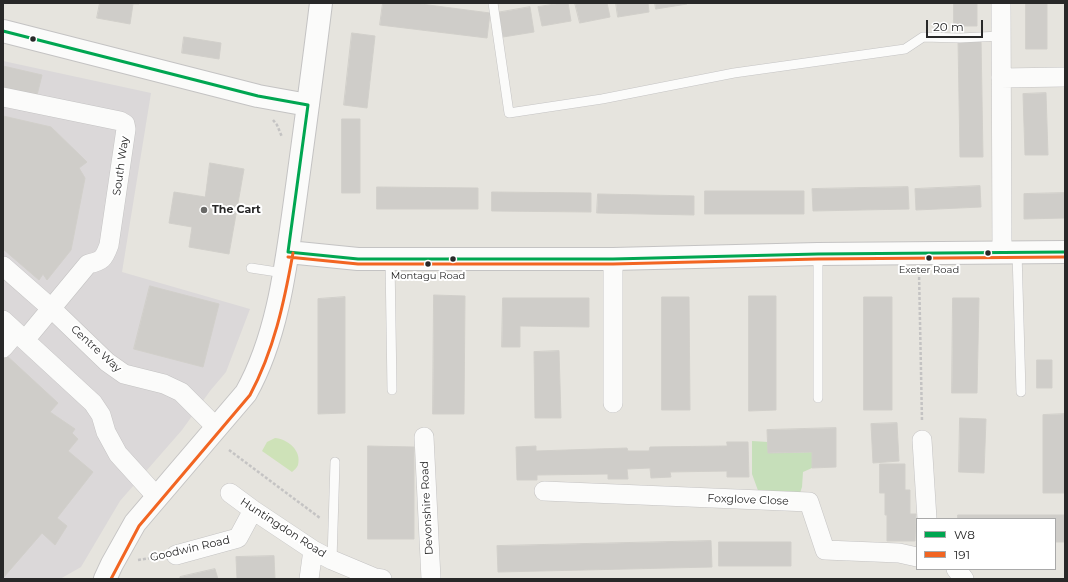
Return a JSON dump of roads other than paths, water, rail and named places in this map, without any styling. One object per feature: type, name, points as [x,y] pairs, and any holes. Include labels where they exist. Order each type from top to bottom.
[{"type":"street","points":[[108,572],[135,523],[246,393],[256,376],[267,346],[288,252],[321,3]]},
{"type":"street","points":[[1001,3],[1001,78],[1009,252]]},
{"type":"street","points":[[3,31],[258,96],[308,105]]},
{"type":"street","points":[[1001,78],[1065,77]]},
{"type":"street","name":"South Way","points":[[3,97],[120,121],[125,124],[126,129],[109,245],[100,262],[88,264],[52,309]]},
{"type":"street","points":[[288,252],[390,259],[613,259],[818,254],[1065,252]]},
{"type":"street","points":[[613,259],[613,403]]},
{"type":"street","name":"Centre Way","points":[[3,266],[52,309],[107,362],[124,374],[164,384],[181,392],[217,428]]},
{"type":"street","points":[[3,348],[15,331],[52,309]]},
{"type":"street","points":[[15,331],[93,403],[101,415],[106,432],[118,454],[156,497]]},
{"type":"street","name":"Devonshire Road","points":[[424,437],[431,579]]},
{"type":"street","points":[[922,440],[927,518]]},
{"type":"street","name":"Foxglove Close","points":[[544,491],[809,502],[825,550],[899,553],[916,557]]},
{"type":"street","name":"Huntingdon Road","points":[[230,493],[313,550],[332,560],[375,578],[382,579]]},
{"type":"street","name":"Goodwin Road","points":[[176,555],[238,538],[253,510]]},
{"type":"street","points":[[309,579],[313,550]]},
{"type":"street","points":[[957,570],[964,579]]},
{"type":"lane","points":[[493,3],[509,113],[602,98],[734,73],[905,49],[923,37],[960,38],[1001,36]]},
{"type":"lane","points":[[1009,252],[1021,392]]},
{"type":"lane","points":[[818,254],[818,398]]},
{"type":"lane","points":[[390,259],[392,390]]},
{"type":"lane","points":[[251,268],[284,274]]},
{"type":"lane","points":[[332,560],[335,462]]},
{"type":"place","name":"The Cart","points":[[204,210]]},
{"type":"place","name":"Exeter Road","points":[[929,258]]},
{"type":"place","name":"Montagu Road","points":[[428,264]]}]
